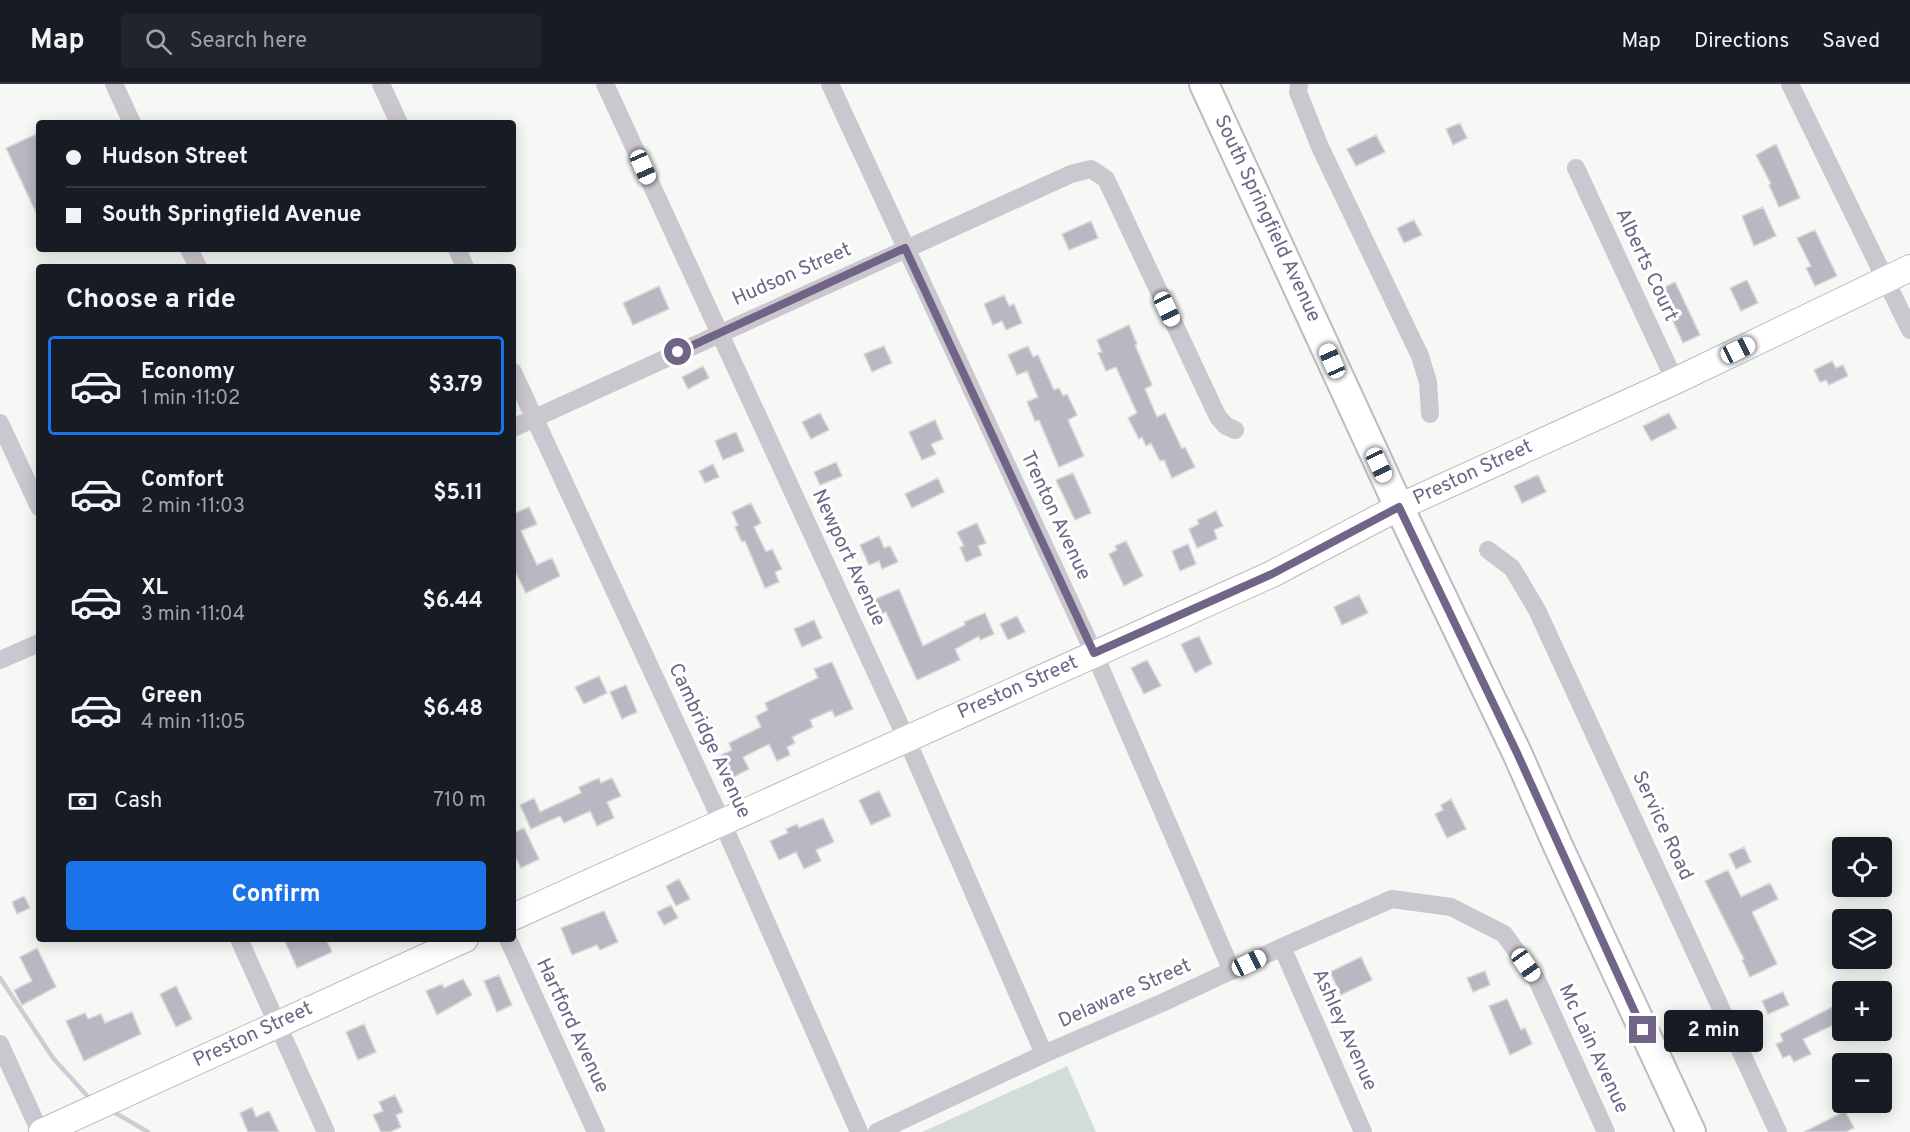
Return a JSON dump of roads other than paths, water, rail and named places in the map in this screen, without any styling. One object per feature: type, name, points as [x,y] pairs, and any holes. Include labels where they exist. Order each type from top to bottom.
[{"type":"main road","name":"South Springfield Avenue","points":[[1206,87],[1691,1132]]},
{"type":"street","points":[[114,84],[131,120]]},
{"type":"street","points":[[381,84],[398,120]]},
{"type":"street","name":"Newport Avenue","points":[[605,84],[906,738],[1044,1054]]},
{"type":"street","name":"Trenton Avenue","points":[[830,84],[1094,653],[1232,971]]},
{"type":"street","points":[[1299,84],[1298,92],[1320,147],[1420,356],[1428,382],[1430,414]]},
{"type":"street","points":[[1790,84],[1910,330]]},
{"type":"street","name":"Alberts Court","points":[[1576,168],[1675,381]]},
{"type":"street","name":"Hudson Street","points":[[516,427],[905,248],[1071,174],[1091,169],[1106,179],[1218,417],[1226,426],[1235,430]]},
{"type":"street","name":"Preston Street","points":[[516,916],[1272,574],[1399,507],[1675,381],[1910,268]]},
{"type":"street","name":"Cambridge Avenue","points":[[516,379],[722,822],[859,1132]]},
{"type":"street","points":[[0,423],[36,501]]},
{"type":"street","name":"Service Road","points":[[1488,550],[1512,568],[1537,610],[1778,1132]]},
{"type":"street","points":[[0,660],[36,644]]},
{"type":"street","name":"Delaware Street","points":[[877,1132],[1044,1054],[1392,899]]},
{"type":"street","name":"Mc Lain Avenue","points":[[1392,899],[1451,908],[1504,934],[1537,980],[1606,1132]]},
{"type":"street","points":[[240,942],[279,1023],[326,1132]]},
{"type":"street","name":"Preston Street","points":[[41,1132],[458,942]]},
{"type":"street","name":"Hartford Avenue","points":[[509,942],[596,1132]]},
{"type":"street","name":"Ashley Avenue","points":[[1282,947],[1363,1132]]},
{"type":"street","points":[[0,1044],[41,1132]]},
{"type":"waterway","points":[[0,978],[53,1058],[91,1100]]},
{"type":"waterway","points":[[112,1111],[148,1132]]}]
